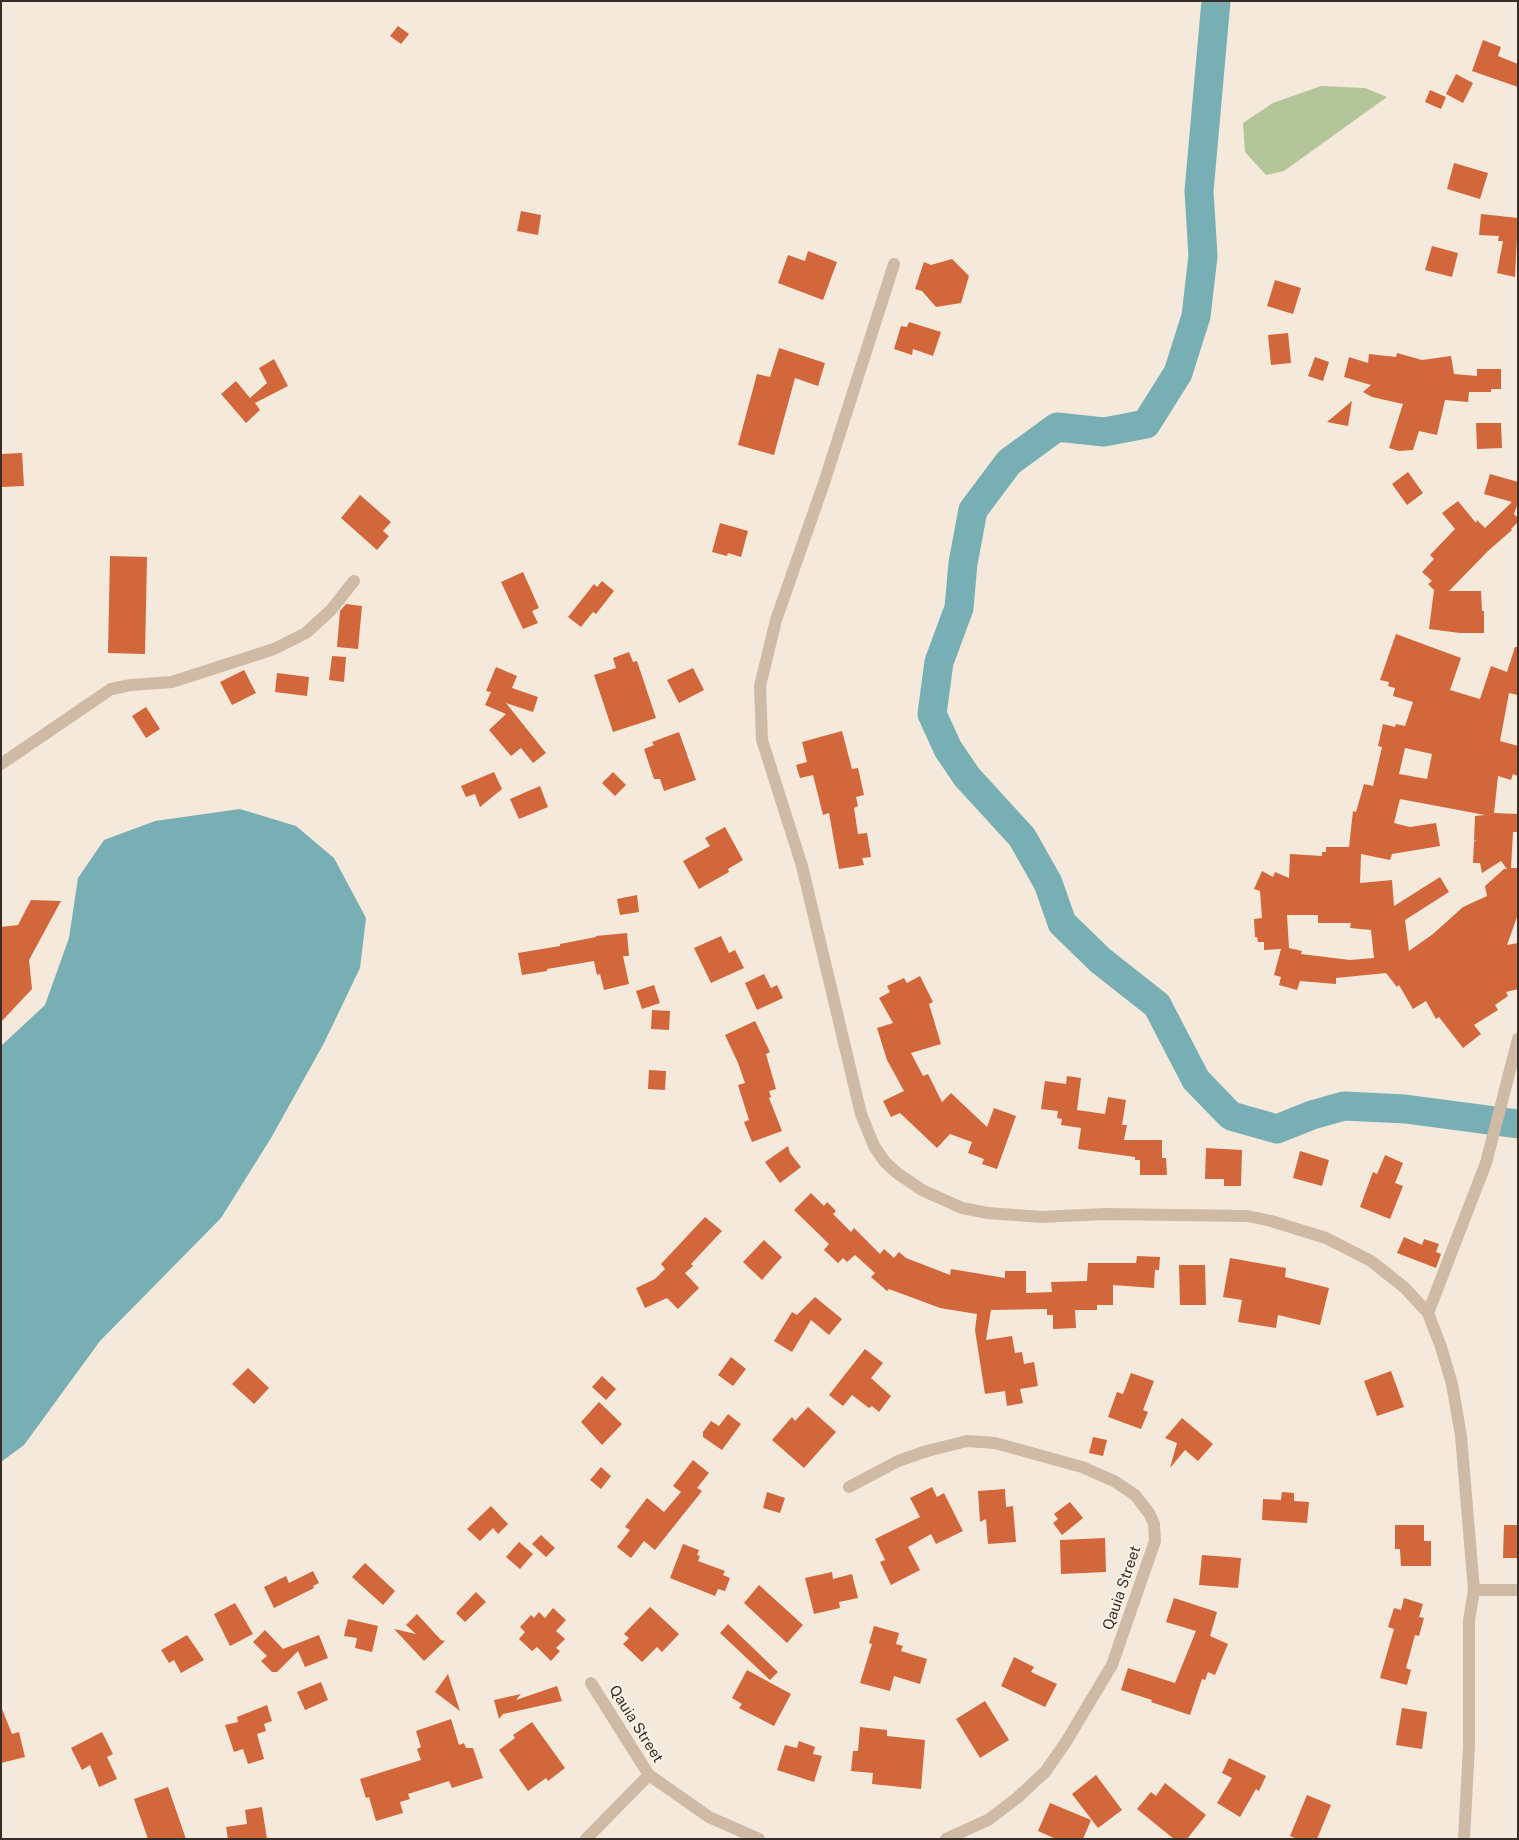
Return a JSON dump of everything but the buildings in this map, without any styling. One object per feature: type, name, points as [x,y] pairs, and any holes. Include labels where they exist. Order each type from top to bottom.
[{"type":"street","points":[[894,264],[821,492],[776,620],[760,686],[762,740],[802,866],[861,1114],[874,1146],[885,1162],[909,1183],[938,1199],[962,1208],[988,1213],[1042,1217],[1105,1214],[1248,1216],[1310,1232],[1371,1261],[1405,1288],[1428,1314],[1441,1347],[1454,1393],[1461,1436],[1474,1590],[1469,1620],[1469,1746],[1464,1839]]},
{"type":"street","points":[[1,764],[111,689],[131,685],[172,682],[228,665],[282,645],[306,632],[331,610],[354,581]]},
{"type":"street","points":[[1428,1314],[1486,1163],[1502,1094],[1518,1039]]},
{"type":"street","name":"Qauia Street","points":[[849,1488],[898,1461],[927,1451],[966,1441],[995,1444],[1082,1467],[1114,1481],[1135,1495],[1149,1513],[1154,1524],[1155,1541],[1112,1665],[1066,1742],[1045,1772],[1017,1798],[988,1820],[946,1839]]},
{"type":"street","points":[[1474,1590],[1518,1590]]},
{"type":"street","name":"Qauia Street","points":[[591,1683],[649,1775],[709,1817],[759,1839]]},
{"type":"street","points":[[586,1839],[649,1775]]},
{"type":"green space","points":[[1321,86],[1365,88],[1387,97],[1284,171],[1266,175],[1245,152],[1243,123],[1273,103]]},
{"type":"water","points":[[240,809],[296,826],[334,858],[366,918],[360,968],[324,1043],[271,1138],[221,1218],[100,1341],[24,1445],[1,1462],[1,1046],[45,1005],[69,938],[78,878],[104,840],[155,821]]},
{"type":"waterway","points":[[1216,1],[1199,191],[1203,256],[1196,316],[1178,373],[1146,424],[1104,432],[1057,427],[1009,462],[973,510],[963,563],[959,608],[939,662],[932,714],[948,749],[967,777],[1022,837],[1048,883],[1062,923],[1100,960],[1157,1005],[1196,1080],[1231,1116],[1277,1129],[1312,1115],[1344,1106],[1405,1109],[1518,1124]]}]
